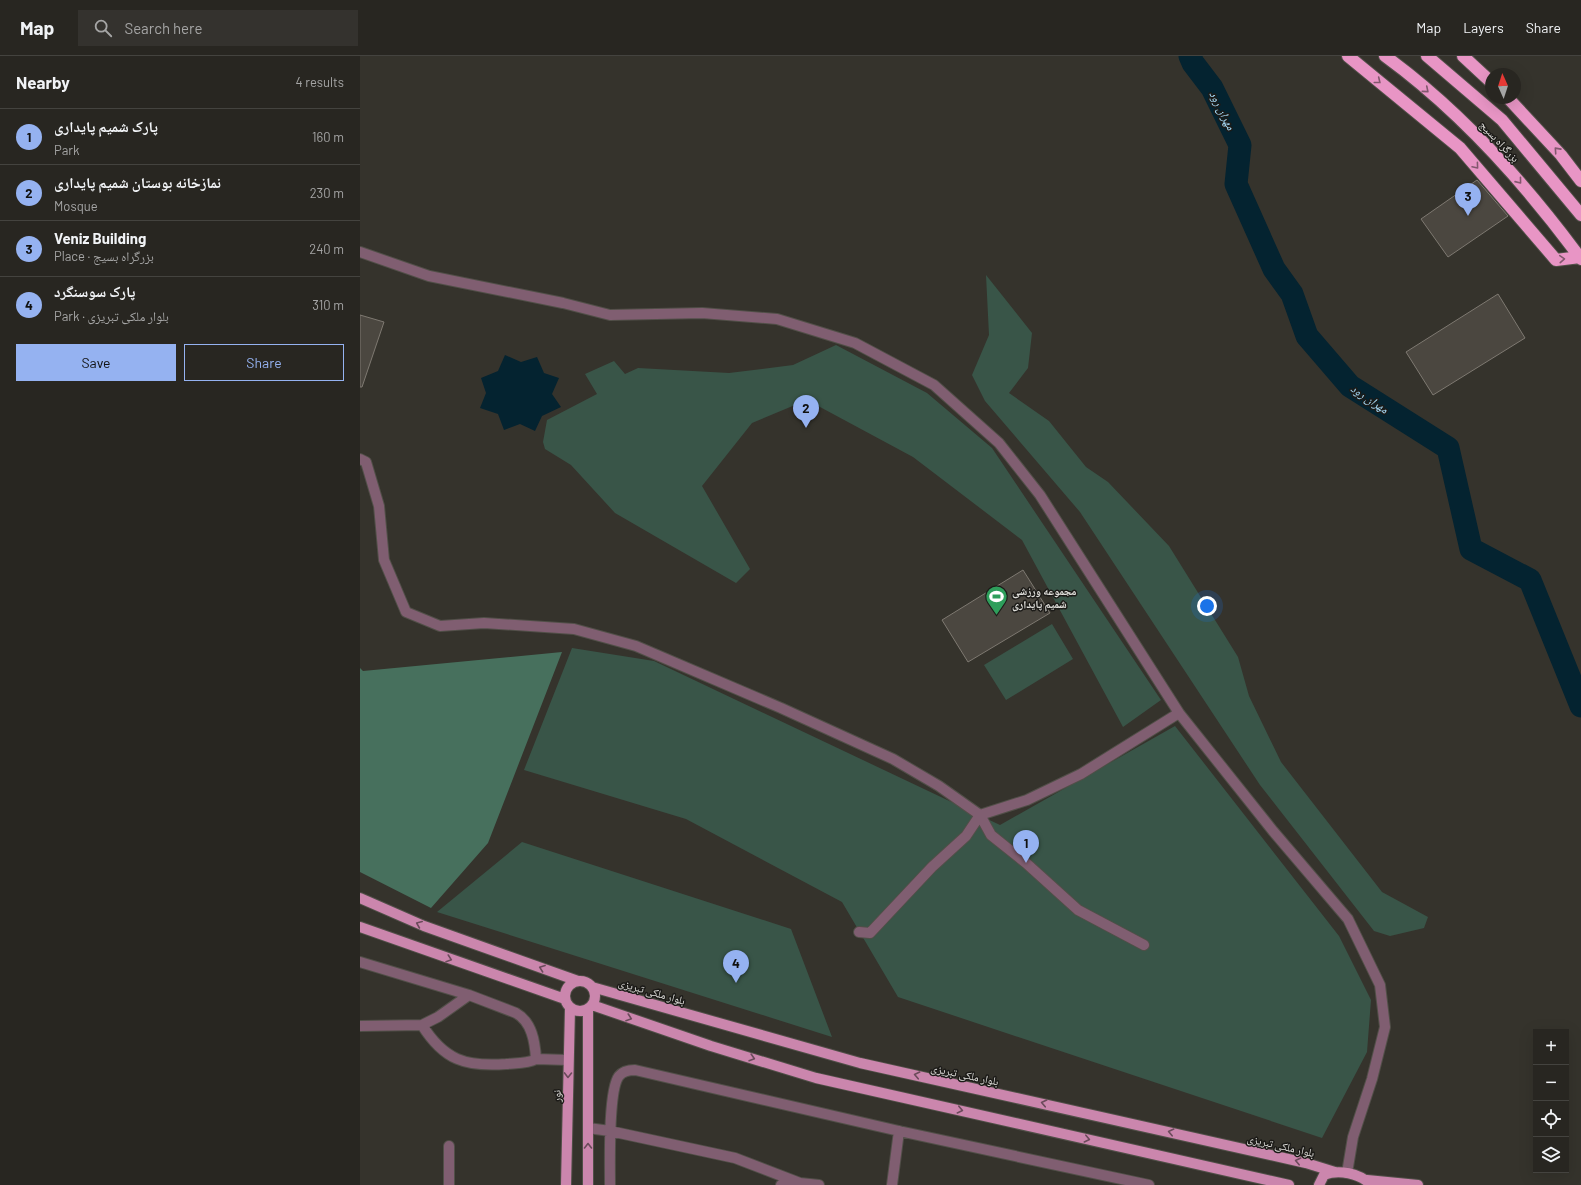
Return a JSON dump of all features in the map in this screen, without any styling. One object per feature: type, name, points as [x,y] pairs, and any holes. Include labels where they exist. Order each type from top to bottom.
[{"type":"highway","points":[[1348,56],[1460,148],[1556,260],[1580,258]]},
{"type":"highway","name":"بزرگراه بسیج","points":[[1385,56],[1474,130],[1514,176],[1580,258]]},
{"type":"highway","name":"بزرگراه بسیج","points":[[1427,56],[1502,120],[1581,215]]},
{"type":"highway","points":[[1463,56],[1485,76]]},
{"type":"highway","points":[[1502,120],[1511,104]]},
{"type":"highway","points":[[1514,104],[1561,155],[1581,181]]},
{"type":"main road","points":[[360,898],[424,926],[578,981],[588,983],[592,987],[595,996],[590,1007],[588,1185]]},
{"type":"main road","points":[[360,927],[567,1003],[579,1011],[590,1007],[816,1078],[1289,1185]]},
{"type":"main road","points":[[567,1003],[566,989],[573,982],[578,981]]},
{"type":"main road","name":"بلوار ملکى تبریزى","points":[[592,987],[860,1063],[1298,1161],[1335,1172],[1346,1173],[1369,1182],[1418,1185]]},
{"type":"main road","name":"نور","points":[[566,1185],[568,1060],[567,1003]]},
{"type":"main road","points":[[1318,1185],[1324,1175],[1335,1172]]},
{"type":"street","points":[[360,252],[429,276],[563,303],[610,316],[702,313],[777,319],[855,343],[934,385],[999,443],[1040,495],[1179,713],[1273,831],[1348,919],[1380,985],[1385,1026],[1372,1079],[1353,1137],[1346,1173]]},
{"type":"street","points":[[360,459],[366,462],[379,506],[384,560],[406,612],[440,626],[484,623],[574,629],[636,646],[781,708],[893,759],[939,786],[980,815],[991,835],[1026,863],[1078,910],[1144,945]]},
{"type":"street","points":[[859,932],[870,933],[890,914],[932,867],[966,836],[980,815],[1027,800],[1081,774],[1179,713]]},
{"type":"street","points":[[360,962],[469,996],[522,1016],[532,1035],[536,1059]]},
{"type":"street","points":[[360,1026],[422,1025],[438,1017],[469,996]]},
{"type":"street","points":[[422,1025],[433,1042],[444,1052],[469,1063],[495,1065],[524,1063],[536,1059],[568,1060]]},
{"type":"street","points":[[610,1185],[610,1131],[615,1084],[619,1076],[627,1070],[636,1070],[899,1131],[1149,1185]]},
{"type":"street","points":[[588,1128],[610,1131],[735,1158],[800,1183]]},
{"type":"street","points":[[892,1185],[899,1131]]},
{"type":"street","points":[[449,1146],[449,1185]]},
{"type":"street","points":[[781,1185],[800,1183],[819,1185]]},
{"type":"green space","points":[[986,275],[1032,333],[1028,368],[1009,393],[1049,421],[1086,467],[1108,482],[1169,546],[1238,657],[1249,696],[1281,762],[1382,892],[1428,917],[1424,928],[1390,936],[1374,931],[1260,785],[1080,512],[985,401],[972,375],[989,335]]},
{"type":"green space","points":[[836,345],[927,393],[992,448],[1161,700],[1123,727],[1022,540],[913,457],[807,400],[752,423],[702,486],[750,569],[736,583],[615,513],[571,465],[545,449],[543,442],[547,420],[597,394],[585,374],[614,361],[625,374],[638,368],[729,373],[793,365]]},
{"type":"green space","points":[[1052,624],[1073,659],[1006,700],[984,665]]},
{"type":"green space","points":[[572,648],[654,661],[1000,825],[1175,726],[1339,936],[1371,1000],[1367,1052],[1322,1138],[898,997],[842,902],[686,819],[524,770]]},
{"type":"green space","points":[[562,652],[488,843],[431,908],[360,872],[360,668],[363,671]]},
{"type":"green space","points":[[522,842],[791,929],[832,1037],[437,912]]},
{"type":"water","points":[[505,355],[521,362],[537,357],[544,373],[559,378],[552,394],[561,407],[542,416],[535,431],[520,424],[504,430],[498,414],[480,408],[486,393],[481,378],[498,371]]},
{"type":"building","points":[[1477,180],[1508,216],[1448,257],[1421,219]]},
{"type":"building","points":[[1498,294],[1525,338],[1433,395],[1406,352]]},
{"type":"building","points":[[360,315],[384,322],[362,387],[360,387]]},
{"type":"building","name":"مجموعه ورزشی شمیم پایداری","points":[[1023,570],[1050,613],[968,662],[942,620]]},
{"type":"waterway","name":"مهران رود","points":[[1190,56],[1193,63],[1212,88],[1240,145],[1236,184],[1274,269],[1292,294],[1307,336],[1350,386],[1448,448],[1471,549],[1530,580],[1581,706]]},
{"type":"place","name":"Veniz Building","points":[[1468,216]]},
{"type":"place","name":"نمازخانه بوستان شمیم پایداری","points":[[806,428]]},
{"type":"place","name":"مجموعه ورزشی شمیم پایداری","points":[[996,616]]},
{"type":"place","name":"پارک شمیم پایداری","points":[[1026,863]]},
{"type":"place","name":"پارک سوسنگرد","points":[[736,983]]}]
